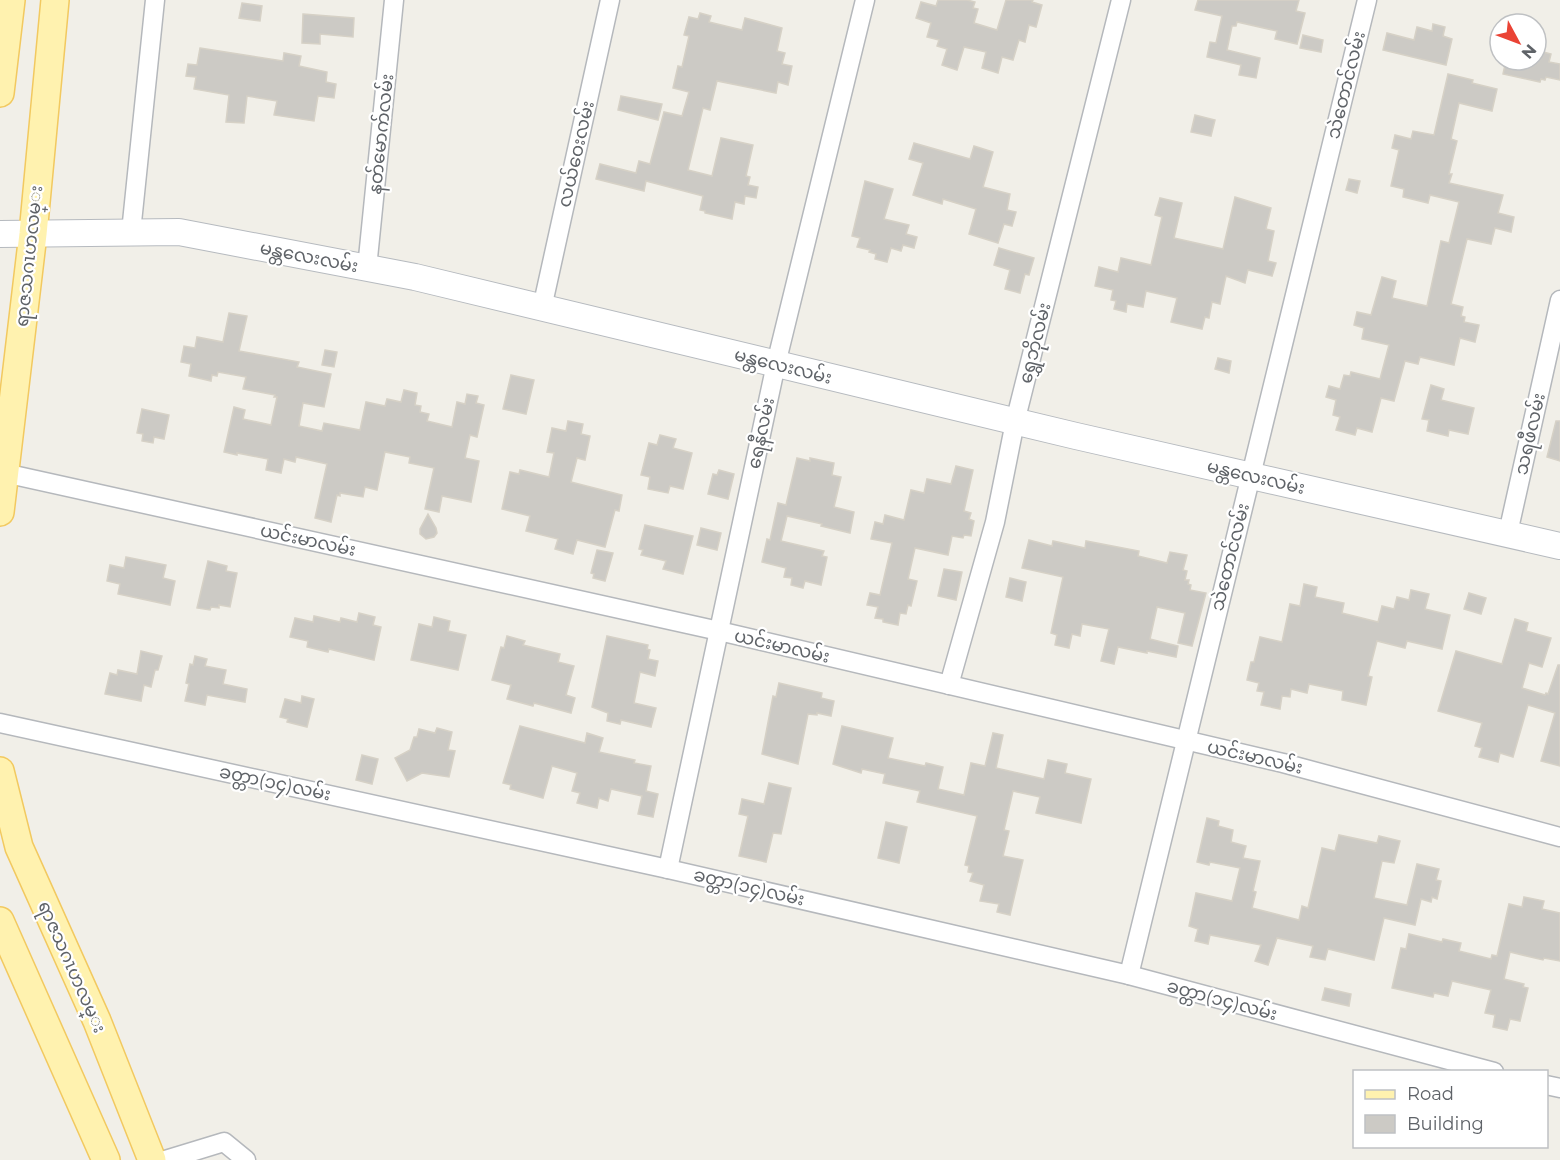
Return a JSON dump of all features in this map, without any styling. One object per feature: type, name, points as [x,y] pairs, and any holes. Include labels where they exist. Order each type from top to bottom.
[{"type":"main road","points":[[0,93],[11,0]]},
{"type":"main road","name":"ရာဇသဂၤဟလမ္း","points":[[0,512],[2,472],[33,234],[56,0]]},
{"type":"main road","name":"မန္တလေးလမ်း","points":[[0,234],[179,232],[415,277],[1015,422],[1560,546]]},
{"type":"main road","name":"ရာဇသဂၤဟလမ္း","points":[[0,771],[19,847],[97,1021],[152,1160]]},
{"type":"main road","points":[[0,921],[106,1160]]},
{"type":"street","points":[[131,232],[155,0]]},
{"type":"street","name":"နတ်မောက်လမ်း","points":[[367,268],[394,0]]},
{"type":"street","name":"လယ်ဝေးလမ်း","points":[[542,308],[610,0]]},
{"type":"street","name":"ရေနီလမ်း","points":[[668,869],[776,364],[865,0]]},
{"type":"street","name":"ရွှေဘိုလမ်း","points":[[949,685],[994,522],[1015,422],[1121,0]]},
{"type":"street","name":"သဲတောင်လမ်း","points":[[1129,975],[1367,0]]},
{"type":"street","name":"သရဖီလမ်း","points":[[1508,533],[1556,334],[1560,300]]},
{"type":"street","name":"ယင်းမာလမ်း","points":[[2,472],[719,631],[1283,763],[1560,837]]},
{"type":"street","name":"ခတ္တာ(၁၄)လမ်း","points":[[0,723],[668,869],[1129,975],[1490,1070]]},
{"type":"street","points":[[165,1160],[225,1142],[246,1160]]},
{"type":"building","points":[[938,0],[975,2],[973,8],[978,9],[974,23],[997,30],[1006,0],[1033,0],[1032,2],[1042,5],[1036,27],[1029,25],[1025,42],[1019,40],[1013,60],[1002,57],[998,73],[982,68],[986,52],[964,47],[957,70],[942,65],[947,49],[937,46],[939,40],[927,37],[931,23],[916,18],[921,2],[936,6]]},
{"type":"building","points":[[1198,0],[1299,0],[1296,11],[1305,13],[1297,44],[1275,39],[1277,31],[1237,22],[1236,26],[1232,26],[1227,50],[1260,58],[1256,78],[1239,75],[1241,65],[1207,57],[1210,42],[1216,43],[1222,16],[1195,10]]},
{"type":"building","points":[[242,3],[262,6],[260,21],[239,18]]},
{"type":"building","points":[[700,13],[711,16],[709,22],[742,30],[745,18],[782,28],[777,51],[785,53],[782,64],[792,66],[788,85],[778,82],[776,93],[717,81],[710,110],[703,108],[688,170],[712,176],[721,138],[753,145],[746,176],[750,177],[748,185],[758,187],[756,198],[745,196],[744,204],[735,202],[732,219],[700,210],[703,196],[646,181],[644,191],[596,179],[600,164],[636,173],[639,161],[650,164],[664,112],[682,116],[689,92],[673,88],[678,66],[682,67],[689,36],[684,35],[689,17],[698,19]]},
{"type":"building","points":[[303,14],[354,18],[353,37],[320,34],[320,44],[302,43]]},
{"type":"building","points":[[1433,24],[1445,27],[1443,36],[1452,39],[1446,65],[1383,50],[1387,33],[1414,40],[1417,27],[1432,31]]},
{"type":"building","points":[[1303,35],[1323,40],[1321,52],[1300,48]]},
{"type":"building","points":[[200,48],[283,61],[284,53],[301,56],[299,66],[327,72],[326,82],[336,84],[334,98],[318,96],[314,121],[274,115],[277,101],[247,96],[244,123],[226,122],[229,95],[194,89],[196,77],[186,76],[188,64],[197,65]]},
{"type":"building","points":[[1548,53],[1551,54],[1549,62],[1560,64],[1560,80],[1546,77],[1540,82],[1503,74],[1503,72],[1548,72]]},
{"type":"building","points":[[1448,74],[1497,89],[1492,111],[1459,103],[1451,139],[1457,141],[1449,183],[1503,195],[1498,213],[1514,217],[1511,232],[1495,228],[1491,244],[1467,239],[1451,304],[1463,307],[1461,316],[1465,317],[1464,322],[1479,325],[1475,342],[1460,338],[1454,365],[1420,357],[1418,364],[1405,361],[1394,401],[1381,398],[1372,432],[1357,428],[1355,435],[1336,430],[1340,417],[1333,415],[1336,400],[1326,397],[1329,386],[1340,389],[1344,375],[1350,376],[1351,372],[1380,379],[1389,345],[1362,339],[1364,328],[1354,325],[1357,312],[1371,315],[1382,277],[1396,281],[1392,298],[1427,306],[1441,241],[1449,243],[1459,202],[1430,195],[1428,203],[1403,197],[1404,189],[1391,186],[1399,150],[1392,148],[1395,135],[1411,139],[1413,131],[1434,135]]},
{"type":"building","points":[[621,96],[662,104],[658,120],[618,110]]},
{"type":"building","points":[[1195,115],[1215,120],[1211,136],[1191,132]]},
{"type":"building","points":[[914,143],[970,159],[974,146],[993,152],[983,187],[1010,194],[1007,210],[1016,212],[1012,226],[1004,224],[998,243],[969,234],[976,209],[943,199],[942,204],[913,195],[923,163],[909,159]]},
{"type":"building","points":[[1349,179],[1360,181],[1357,193],[1346,190]]},
{"type":"building","points":[[865,181],[893,189],[884,219],[909,225],[906,234],[917,237],[914,248],[903,245],[901,251],[891,248],[887,262],[875,259],[876,254],[869,252],[870,250],[857,247],[860,238],[852,236]]},
{"type":"building","points":[[1235,197],[1271,208],[1266,229],[1274,231],[1268,261],[1276,263],[1272,276],[1248,270],[1245,283],[1226,276],[1220,304],[1212,302],[1209,318],[1205,317],[1202,329],[1171,322],[1177,298],[1146,291],[1143,307],[1127,304],[1126,312],[1114,309],[1116,301],[1111,300],[1113,290],[1095,286],[1099,267],[1118,272],[1121,258],[1151,265],[1162,217],[1155,215],[1160,198],[1182,203],[1174,238],[1223,249]]},
{"type":"building","points":[[999,248],[1034,258],[1029,275],[1025,274],[1020,293],[1005,289],[1010,270],[994,265]]},
{"type":"building","points":[[229,313],[247,316],[239,351],[299,362],[297,367],[331,374],[324,407],[303,403],[299,426],[322,431],[324,423],[360,430],[366,402],[385,406],[387,399],[401,402],[404,390],[417,393],[415,405],[421,406],[420,412],[429,414],[427,421],[452,427],[457,402],[465,404],[467,394],[478,396],[476,403],[484,405],[477,437],[470,435],[465,458],[479,461],[471,502],[442,496],[439,512],[425,509],[434,468],[409,463],[410,457],[385,452],[377,490],[365,487],[363,497],[340,493],[340,496],[337,495],[331,522],[315,518],[327,464],[296,457],[295,462],[284,459],[281,473],[266,470],[268,459],[224,452],[234,407],[245,410],[243,419],[271,425],[277,397],[243,389],[246,377],[218,372],[217,376],[212,375],[211,381],[189,376],[191,364],[181,362],[184,346],[195,348],[197,337],[223,342]]},
{"type":"building","points":[[325,350],[337,352],[334,367],[322,365]]},
{"type":"building","points":[[1218,358],[1231,361],[1229,373],[1215,369]]},
{"type":"building","points":[[511,375],[534,380],[526,414],[503,409]]},
{"type":"building","points":[[1431,385],[1444,389],[1441,400],[1474,408],[1468,434],[1449,430],[1448,436],[1427,431],[1429,420],[1422,419]]},
{"type":"building","points":[[142,409],[169,415],[164,439],[154,437],[153,443],[142,441],[143,434],[137,433]]},
{"type":"building","points":[[568,421],[583,424],[581,434],[590,436],[585,460],[577,458],[571,482],[622,495],[619,511],[615,510],[605,547],[577,540],[573,554],[555,549],[558,539],[526,531],[530,516],[502,509],[510,472],[519,474],[520,470],[549,477],[554,453],[547,452],[552,428],[566,431]]},
{"type":"building","points":[[1556,421],[1560,421],[1560,461],[1547,457]]},
{"type":"building","points":[[660,435],[676,439],[673,448],[692,453],[683,489],[670,486],[668,493],[648,489],[650,477],[641,475],[649,443],[657,445]]},
{"type":"building","points":[[797,458],[834,463],[832,475],[841,477],[834,507],[854,512],[850,533],[787,516],[781,541],[824,551],[822,556],[827,557],[821,585],[805,581],[803,588],[791,585],[792,578],[784,577],[786,568],[762,562],[767,539],[770,540],[778,503],[786,505]]},
{"type":"building","points":[[956,466],[973,470],[964,511],[971,513],[969,519],[974,521],[971,536],[964,535],[963,538],[952,536],[948,555],[915,548],[908,579],[917,581],[911,606],[908,605],[906,614],[900,613],[898,625],[875,618],[878,607],[867,605],[870,593],[880,595],[892,543],[871,539],[875,522],[883,524],[885,515],[904,520],[911,490],[924,493],[927,479],[951,484]]},
{"type":"building","points":[[719,470],[734,474],[728,499],[708,494],[713,474],[717,475]]},
{"type":"building","points":[[428,514],[437,533],[434,537],[426,539],[420,534],[420,529]]},
{"type":"building","points":[[645,525],[693,536],[683,574],[663,569],[666,561],[641,555],[643,550],[639,549]]},
{"type":"building","points":[[701,528],[721,533],[717,550],[697,545]]},
{"type":"building","points":[[1029,540],[1052,546],[1053,541],[1085,548],[1086,541],[1139,551],[1138,556],[1167,563],[1170,552],[1187,555],[1183,570],[1187,571],[1185,580],[1189,580],[1190,590],[1206,593],[1192,646],[1178,643],[1185,613],[1157,607],[1150,639],[1178,646],[1176,657],[1118,647],[1114,664],[1101,661],[1109,629],[1082,624],[1080,636],[1072,634],[1069,648],[1055,645],[1057,635],[1051,633],[1063,577],[1022,568]]},
{"type":"building","points":[[597,550],[613,553],[605,581],[593,578],[594,574],[591,573]]},
{"type":"building","points":[[126,557],[166,565],[163,578],[175,581],[170,605],[118,594],[120,584],[107,581],[110,565],[124,568]]},
{"type":"building","points":[[208,561],[227,566],[226,571],[237,573],[230,607],[219,605],[219,608],[211,607],[210,610],[197,608]]},
{"type":"building","points":[[944,569],[962,572],[956,600],[938,596]]},
{"type":"building","points":[[1010,578],[1026,582],[1022,601],[1006,597]]},
{"type":"building","points":[[1304,584],[1317,587],[1315,597],[1344,603],[1342,613],[1378,622],[1382,606],[1394,609],[1397,597],[1409,600],[1411,590],[1429,594],[1425,609],[1450,615],[1442,649],[1407,641],[1405,648],[1377,641],[1368,676],[1372,677],[1366,705],[1342,700],[1343,691],[1309,684],[1307,693],[1291,689],[1290,697],[1282,696],[1280,709],[1261,705],[1264,692],[1257,691],[1259,683],[1247,680],[1251,662],[1254,662],[1260,637],[1282,642],[1290,604],[1300,606]]},
{"type":"building","points":[[1469,593],[1486,598],[1481,614],[1464,609]]},
{"type":"building","points":[[359,613],[375,617],[373,625],[381,627],[374,660],[329,649],[328,652],[307,647],[308,641],[290,637],[295,618],[313,622],[314,616],[340,622],[341,618],[357,622]]},
{"type":"building","points":[[434,617],[450,621],[448,631],[466,635],[458,670],[411,660],[419,624],[432,627]]},
{"type":"building","points":[[1515,619],[1528,623],[1526,631],[1551,638],[1542,667],[1529,663],[1522,688],[1548,694],[1558,665],[1560,665],[1560,766],[1541,761],[1555,713],[1528,705],[1513,757],[1500,753],[1498,762],[1479,757],[1482,748],[1475,746],[1482,723],[1438,711],[1456,651],[1502,664]]},
{"type":"building","points":[[507,636],[525,641],[523,645],[560,654],[558,662],[574,666],[566,695],[575,698],[571,713],[534,703],[533,706],[507,699],[511,685],[492,680],[501,647],[504,648]]},
{"type":"building","points":[[607,636],[648,645],[647,649],[650,650],[648,659],[658,661],[655,676],[640,672],[634,703],[656,708],[651,727],[621,720],[620,724],[607,721],[608,713],[592,707]]},
{"type":"building","points":[[141,651],[162,656],[158,670],[155,670],[151,687],[144,685],[141,701],[105,694],[110,673],[117,675],[118,670],[137,674]]},
{"type":"building","points":[[195,656],[207,659],[205,666],[226,670],[223,684],[247,689],[245,702],[207,695],[205,705],[185,701],[190,664],[193,665]]},
{"type":"building","points":[[779,683],[822,693],[821,698],[834,701],[831,716],[808,714],[798,764],[762,754],[773,696],[776,697]]},
{"type":"building","points":[[302,696],[314,699],[307,727],[287,722],[288,719],[280,717],[285,699],[301,703]]},
{"type":"building","points":[[520,726],[585,743],[587,733],[603,738],[599,752],[651,766],[646,791],[658,794],[653,817],[638,814],[642,796],[611,789],[608,801],[599,798],[597,808],[577,803],[580,793],[572,791],[577,773],[552,766],[543,798],[510,789],[511,785],[503,783]]},
{"type":"building","points":[[842,726],[893,738],[888,758],[925,766],[926,763],[943,767],[938,789],[964,795],[971,763],[985,766],[993,733],[1003,735],[996,768],[1044,779],[1048,760],[1067,764],[1065,773],[1091,779],[1081,823],[1036,813],[1040,797],[1013,791],[1004,830],[1009,831],[1003,856],[1023,860],[1010,915],[997,912],[999,904],[980,901],[984,885],[970,881],[973,873],[968,872],[969,866],[965,865],[977,816],[917,802],[920,791],[883,783],[885,774],[862,769],[861,773],[833,764]]},
{"type":"building","points":[[437,728],[452,732],[448,750],[455,751],[449,777],[422,773],[407,781],[395,758],[410,750],[419,729],[435,733]]},
{"type":"building","points":[[362,755],[378,759],[372,784],[356,780]]},
{"type":"building","points":[[769,783],[791,788],[781,834],[773,833],[766,862],[739,856],[748,816],[739,814],[742,799],[764,804]]},
{"type":"building","points":[[1207,818],[1219,821],[1218,826],[1233,830],[1231,842],[1246,846],[1243,858],[1260,861],[1253,891],[1256,892],[1252,908],[1299,920],[1302,906],[1308,908],[1322,848],[1335,851],[1339,835],[1377,843],[1379,836],[1400,841],[1394,863],[1382,861],[1374,898],[1407,905],[1417,864],[1439,869],[1436,880],[1441,881],[1437,899],[1432,897],[1431,902],[1421,899],[1415,925],[1384,918],[1374,960],[1328,949],[1325,960],[1310,957],[1313,946],[1277,938],[1268,965],[1255,961],[1261,945],[1210,935],[1208,944],[1195,941],[1198,929],[1189,926],[1196,893],[1232,901],[1240,868],[1197,862]]},
{"type":"building","points":[[886,822],[907,827],[899,863],[878,858]]},
{"type":"building","points":[[1524,897],[1544,901],[1542,909],[1560,913],[1560,961],[1544,958],[1543,960],[1510,952],[1504,979],[1524,984],[1523,987],[1528,988],[1520,1021],[1510,1019],[1507,1030],[1493,1027],[1495,1015],[1485,1013],[1491,990],[1452,981],[1448,996],[1434,993],[1433,997],[1392,988],[1401,948],[1406,949],[1409,934],[1442,942],[1443,939],[1461,943],[1459,951],[1491,959],[1492,955],[1497,956],[1509,904],[1522,907]]},
{"type":"building","points":[[1325,988],[1351,994],[1349,1006],[1322,1000]]}]
